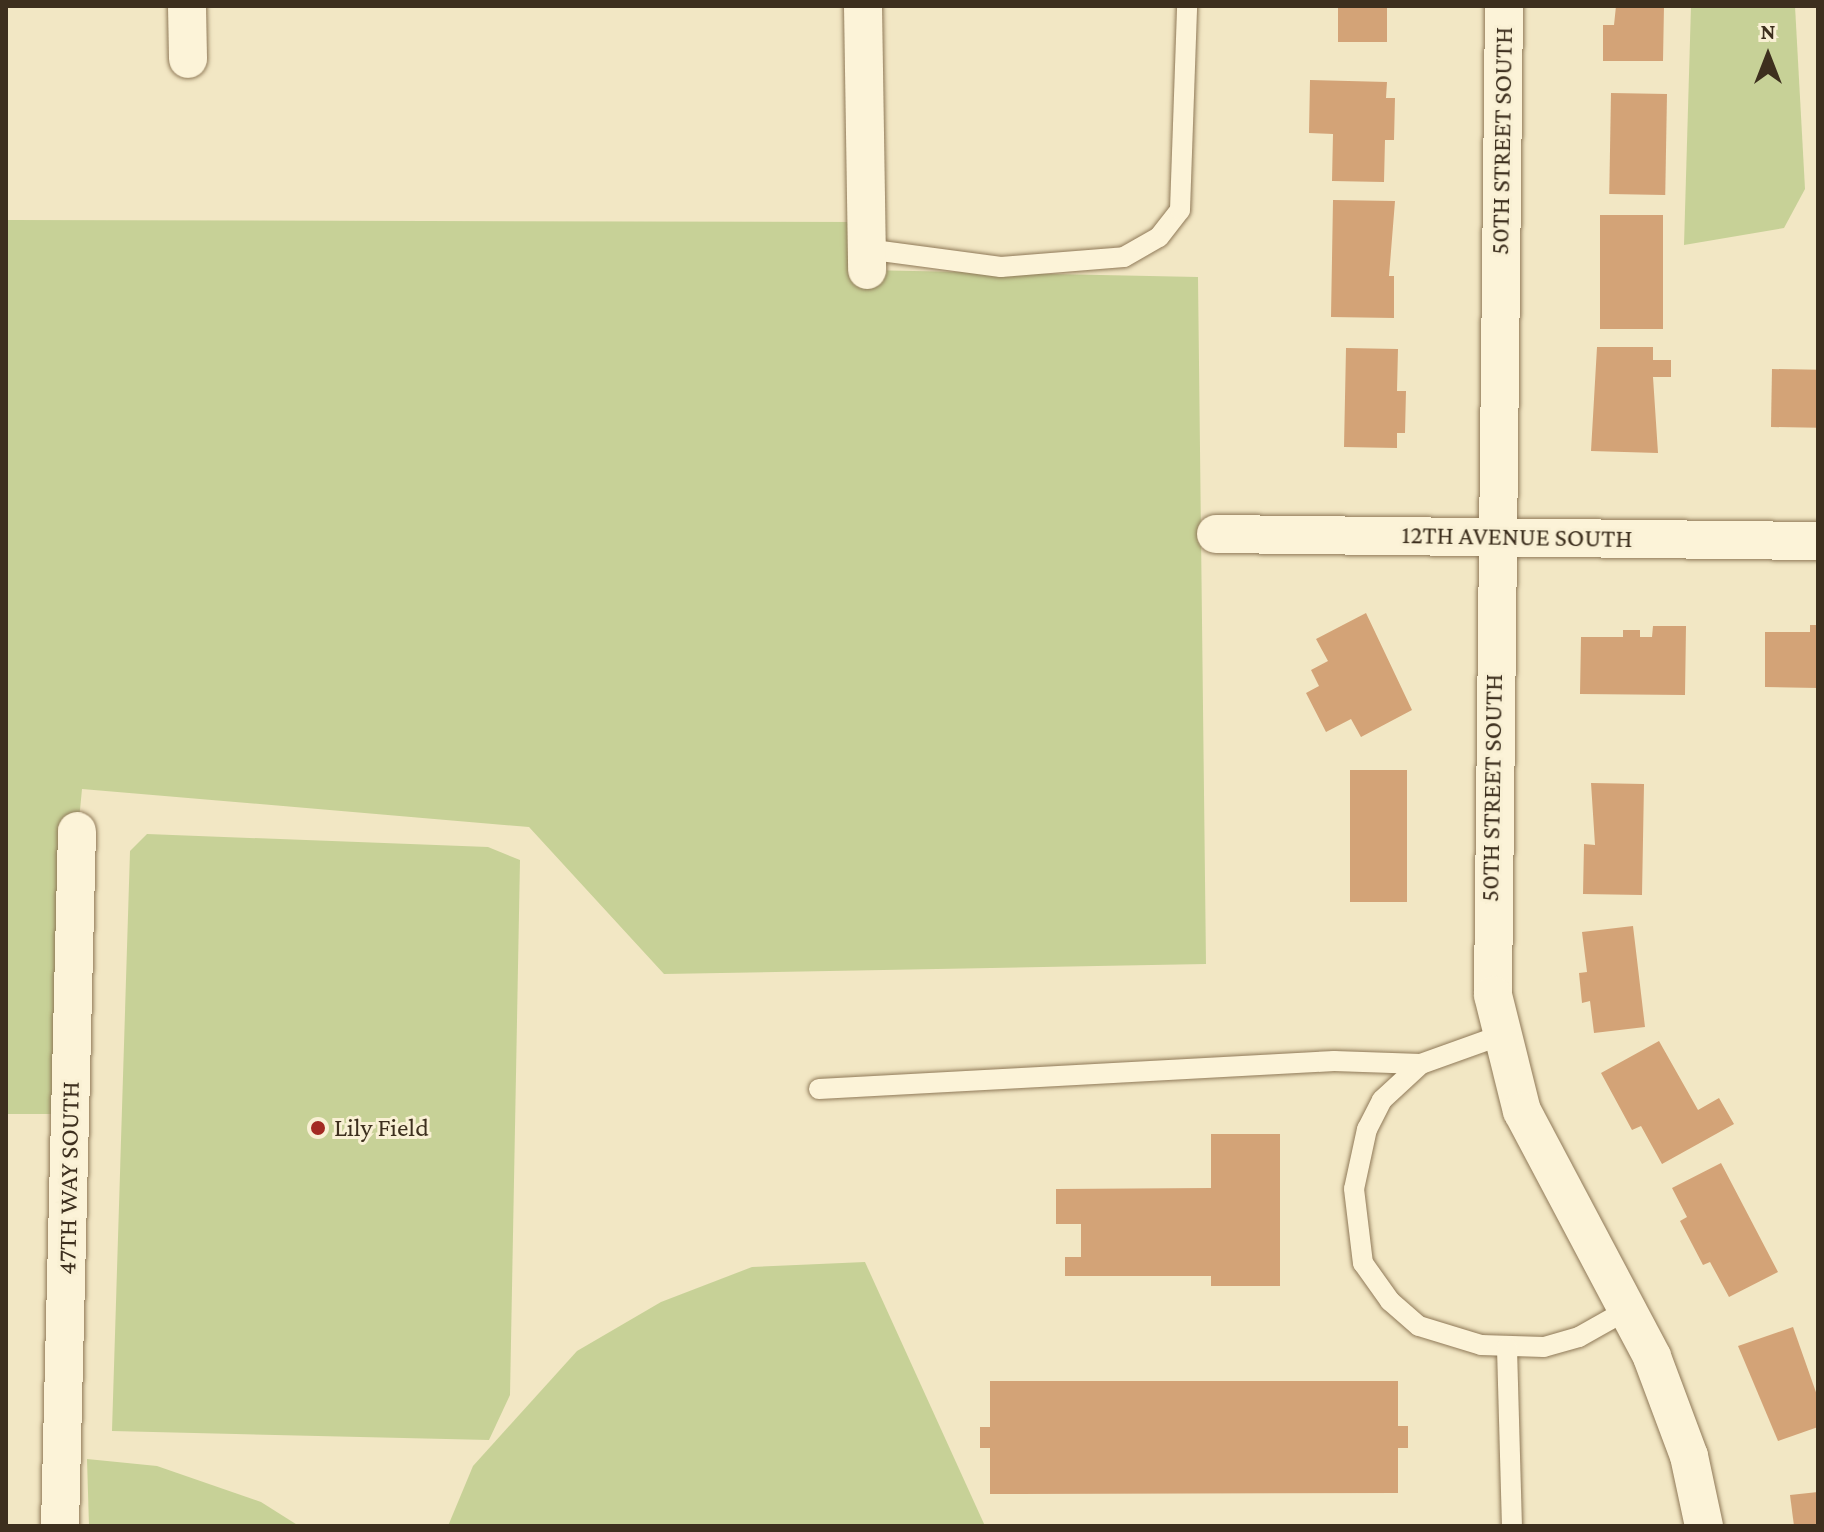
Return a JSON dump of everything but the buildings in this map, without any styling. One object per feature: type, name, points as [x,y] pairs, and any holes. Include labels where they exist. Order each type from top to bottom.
[{"type":"street","points":[[187,6],[188,59]]},
{"type":"street","points":[[863,6],[866,259]]},
{"type":"street","name":"50TH STREET SOUTH","points":[[1504,6],[1489,954],[1499,1036],[1538,1147],[1627,1310],[1673,1406],[1704,1526]]},
{"type":"street","name":"12TH AVENUE SOUTH","points":[[1216,534],[1818,541]]},
{"type":"street","name":"47TH WAY SOUTH","points":[[60,1526],[77,831]]},
{"type":"lane","points":[[866,259],[1001,267],[1124,257],[1159,237],[1180,210],[1187,6]]},
{"type":"lane","points":[[819,1089],[1232,1065],[1421,1064],[1499,1036]]},
{"type":"lane","points":[[1421,1064],[1382,1100],[1367,1129],[1354,1189],[1363,1263],[1390,1301],[1419,1326],[1448,1339],[1526,1351],[1579,1337],[1627,1310]]},
{"type":"lane","points":[[1507,1348],[1512,1526]]},
{"type":"green space","points":[[1691,6],[1795,6],[1805,189],[1784,228],[1684,245]]},
{"type":"green space","points":[[6,220],[856,222],[867,270],[1198,277],[1206,964],[664,974],[529,827],[82,789],[51,1114],[6,1114]]},
{"type":"green space","name":"Lily Field","points":[[147,834],[488,847],[520,860],[510,1395],[489,1440],[112,1431],[130,851]]},
{"type":"green space","points":[[865,1262],[985,1526],[448,1526],[473,1466],[577,1351],[661,1302],[752,1267]]},
{"type":"green space","points":[[87,1459],[157,1466],[261,1502],[299,1526],[89,1526]]},
{"type":"place","name":"Lily Field","points":[[318,1128]]}]
